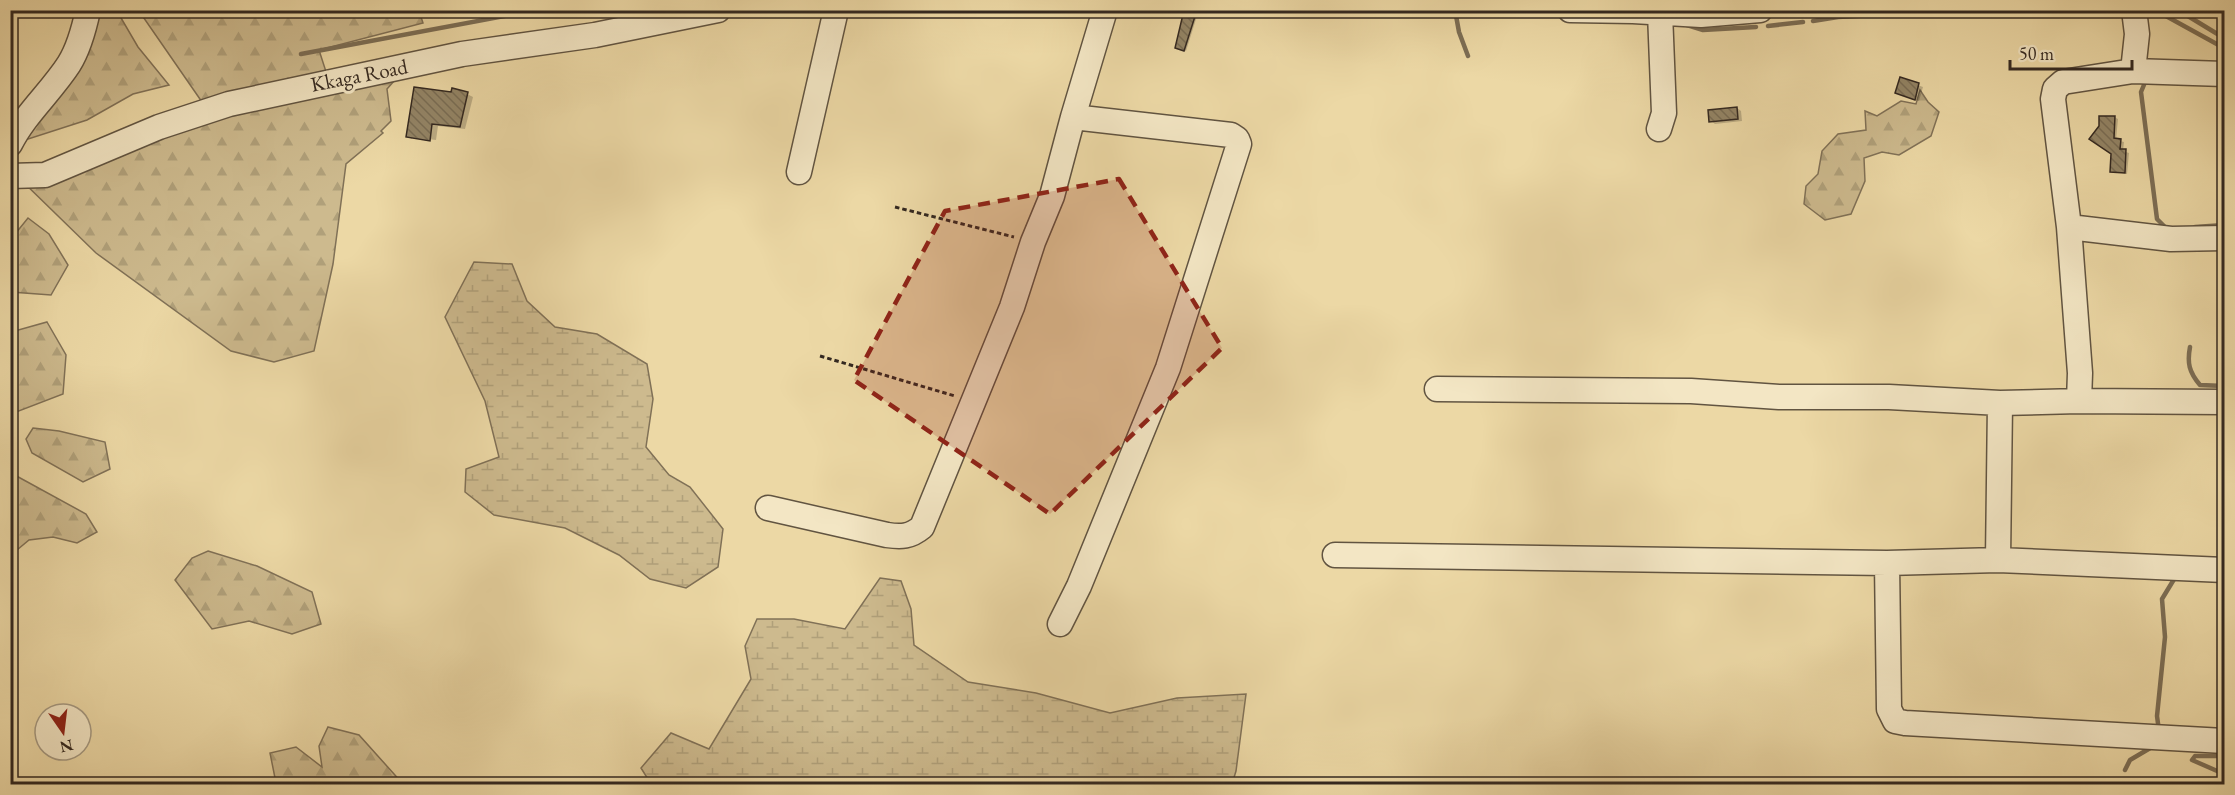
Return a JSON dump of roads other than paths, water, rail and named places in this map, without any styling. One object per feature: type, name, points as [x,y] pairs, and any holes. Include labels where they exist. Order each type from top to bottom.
[{"type":"street","points":[[10,144],[24,121],[71,62],[88,10]]},
{"type":"street","name":"Kkaga Road","points":[[10,176],[45,175],[159,127],[229,104],[462,54],[595,35],[718,10]]},
{"type":"street","points":[[799,172],[836,10]]},
{"type":"street","points":[[768,508],[902,537],[913,534],[922,527],[1012,307],[1052,196],[1105,10]]},
{"type":"street","points":[[1570,10],[1634,10],[1701,15],[1760,10]]},
{"type":"street","points":[[2133,70],[2137,34],[2134,10]]},
{"type":"street","points":[[1659,129],[1664,113],[1660,13]]},
{"type":"street","points":[[2079,402],[2080,373],[2069,227],[2053,99],[2055,89],[2063,82],[2133,70],[2224,74]]},
{"type":"street","points":[[1060,624],[1079,586],[1168,368],[1239,144],[1237,139],[1231,135],[1073,117]]},
{"type":"street","points":[[2069,227],[2171,239],[2224,238]]},
{"type":"street","points":[[1437,389],[1691,391],[1779,397],[1889,397],[2000,403],[2224,402]]},
{"type":"street","points":[[1998,560],[2000,403]]},
{"type":"street","points":[[1335,555],[1887,563],[1998,560],[2224,570]]},
{"type":"street","points":[[1887,563],[1889,709],[1894,721],[2224,741]]},
{"type":"waterway","points":[[301,54],[537,10]]},
{"type":"waterway","points":[[1455,10],[1459,32],[1468,56]]},
{"type":"waterway","points":[[1765,14],[1792,10]]},
{"type":"waterway","points":[[1919,11],[1934,10]]},
{"type":"waterway","points":[[2155,10],[2224,48]]},
{"type":"waterway","points":[[2178,10],[2224,38]]},
{"type":"waterway","points":[[1813,21],[1838,17],[1911,13]]},
{"type":"waterway","points":[[1768,26],[1803,22]]},
{"type":"waterway","points":[[1687,25],[1703,30],[1756,27]]},
{"type":"waterway","points":[[2146,80],[2141,92],[2157,219],[2169,228]]},
{"type":"waterway","points":[[2195,227],[2224,225]]},
{"type":"waterway","points":[[2190,347],[2190,367],[2200,385],[2224,386]]},
{"type":"waterway","points":[[2159,731],[2157,716],[2165,637],[2162,599],[2176,576]]},
{"type":"waterway","points":[[2125,770],[2130,760],[2152,747]]},
{"type":"waterway","points":[[2224,756],[2195,756],[2192,760],[2224,774]]}]
